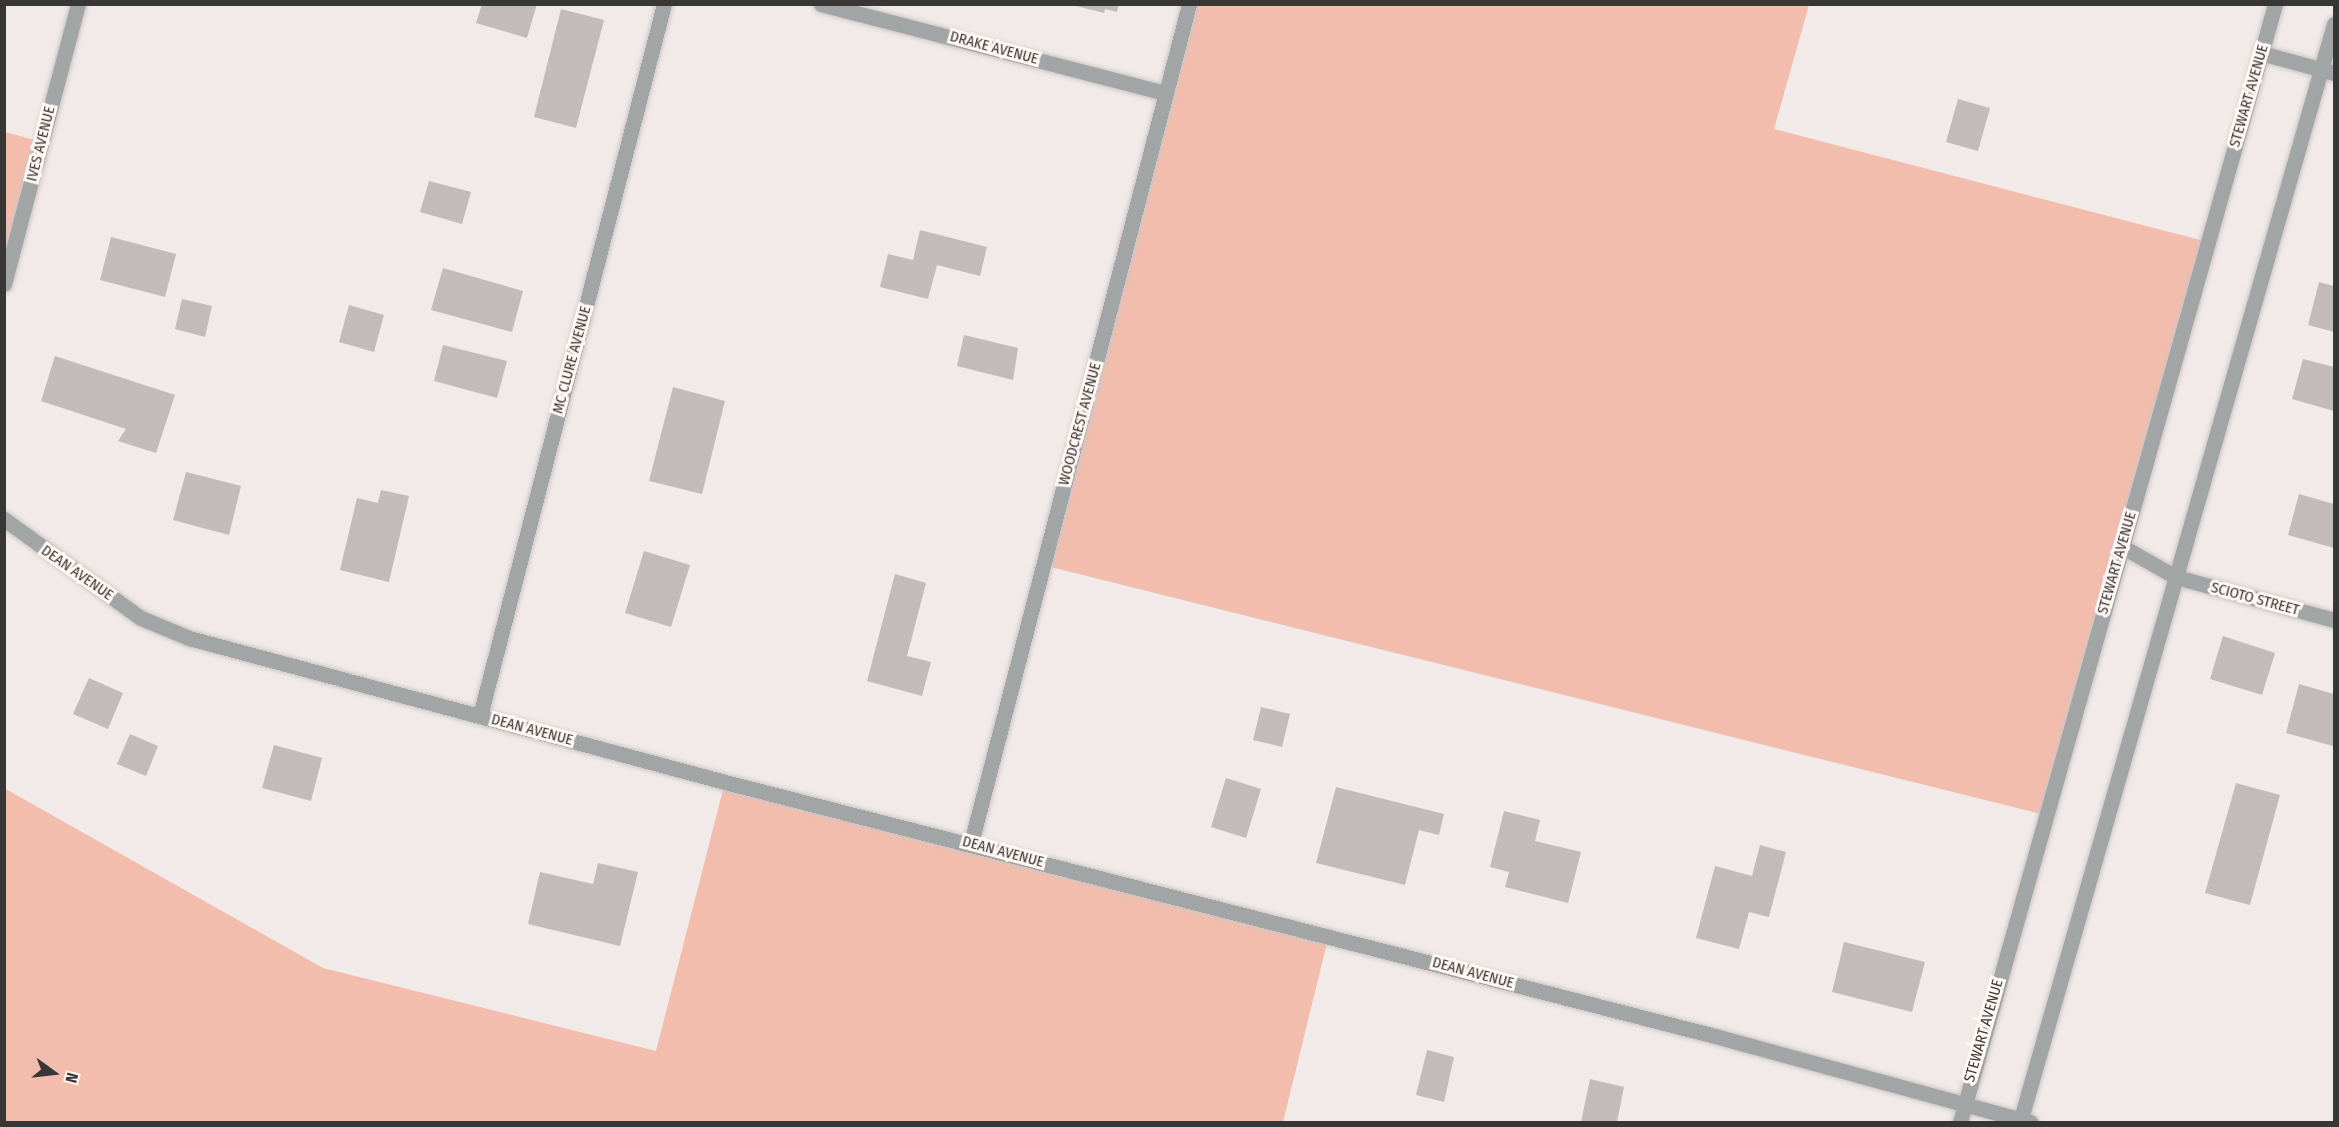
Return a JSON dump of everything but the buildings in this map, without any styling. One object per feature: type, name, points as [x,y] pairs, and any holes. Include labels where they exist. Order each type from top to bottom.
[{"type":"street","name":"IVES AVENUE","points":[[4,284],[78,4]]},
{"type":"street","name":"MC CLURE AVENUE","points":[[480,716],[664,4]]},
{"type":"street","name":"DRAKE AVENUE","points":[[821,4],[1166,93]]},
{"type":"street","name":"WOODCREST AVENUE","points":[[971,843],[1189,4]]},
{"type":"street","name":"STEWART AVENUE","points":[[1960,1122],[2275,4]]},
{"type":"street","points":[[2023,1122],[2176,577],[2328,71],[2334,24]]},
{"type":"street","points":[[2261,53],[2328,71]]},
{"type":"street","name":"DEAN AVENUE","points":[[4,519],[48,554],[151,622],[189,638],[1964,1103],[2023,1122]]},
{"type":"street","name":"SCIOTO STREET","points":[[2121,546],[2176,577],[2334,620]]},
{"type":"shaded area","points":[[1189,5],[1809,5],[1774,129],[2208,242],[2045,815],[1043,565]]},
{"type":"shaded area","points":[[5,132],[42,142],[5,284]]},
{"type":"shaded area","points":[[725,782],[1328,939],[1283,1122],[5,1122],[4,788],[323,968],[656,1051]]}]
